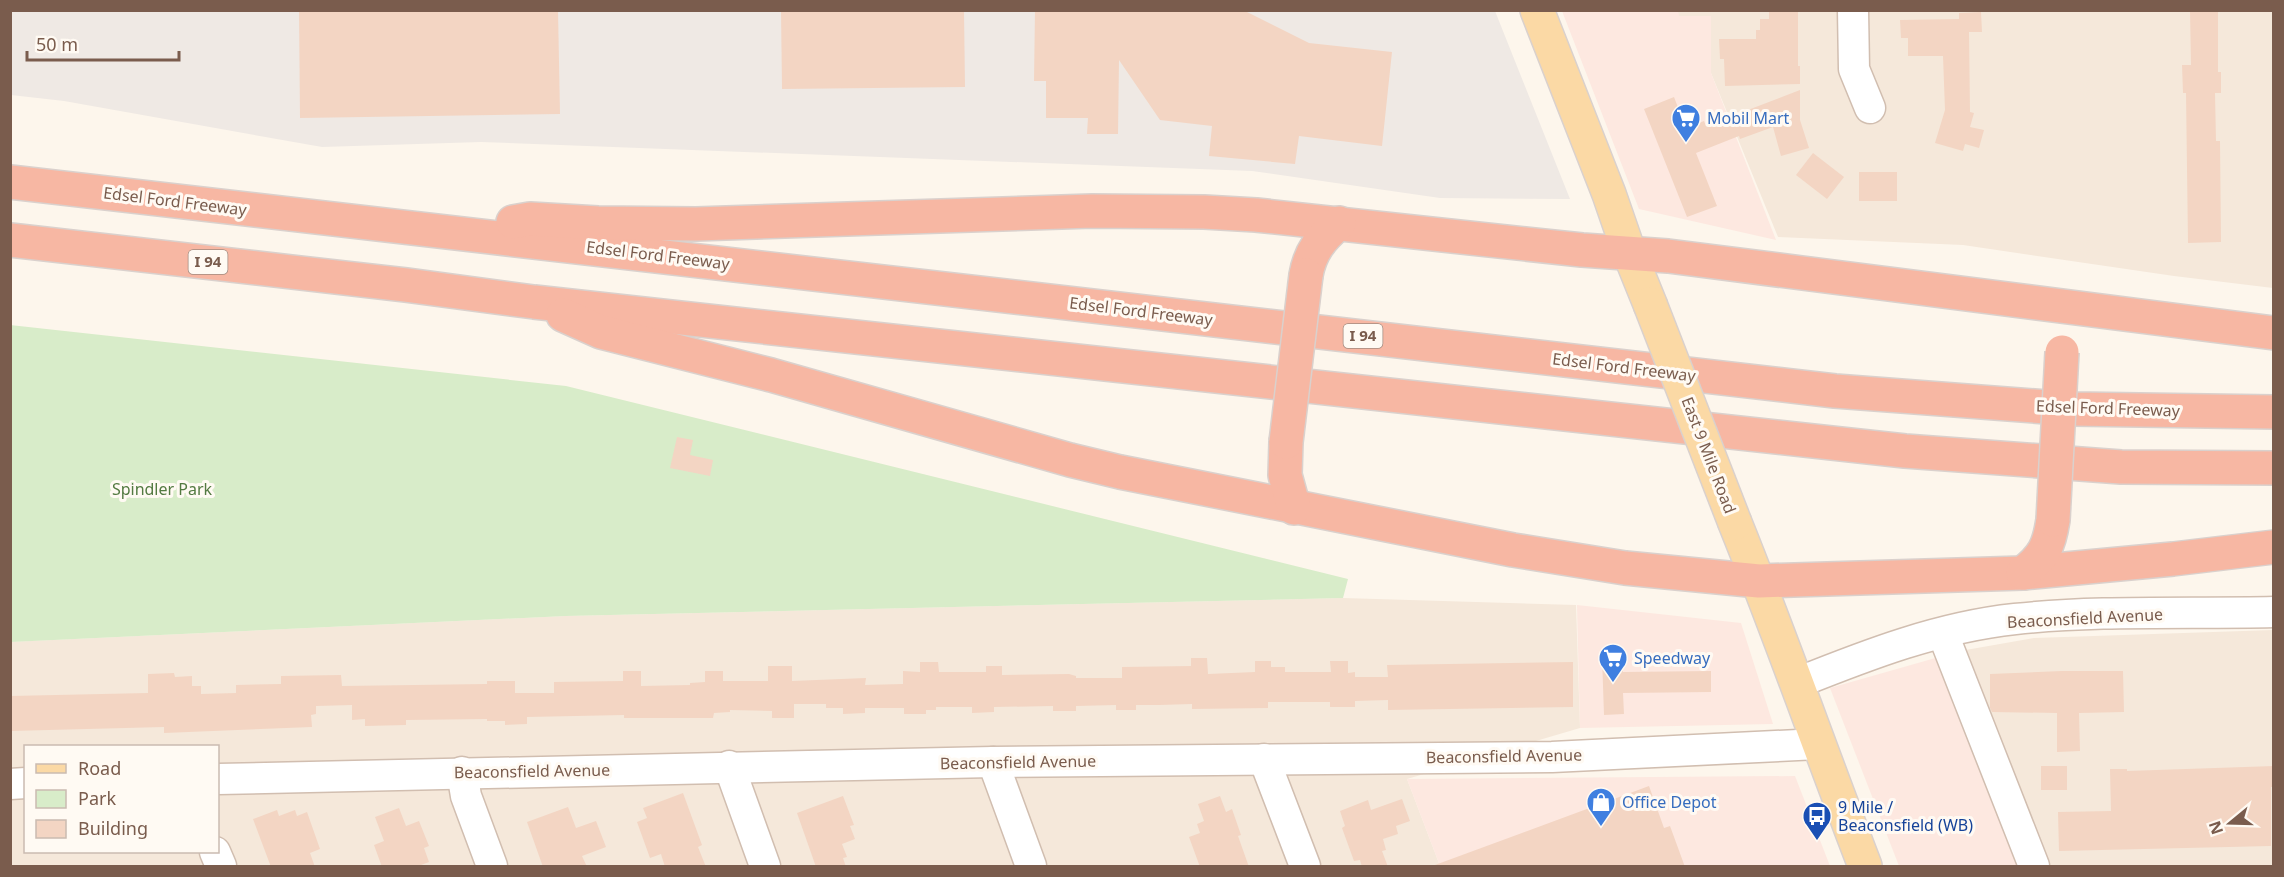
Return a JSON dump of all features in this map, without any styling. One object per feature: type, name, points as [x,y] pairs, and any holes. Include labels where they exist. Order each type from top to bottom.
[{"type":"highway","name":"Edsel Ford Freeway","points":[[10,182],[1835,392],[2073,409],[2274,412]]},
{"type":"highway","points":[[455,232],[530,219],[598,223],[707,223],[1150,210],[1256,214],[1582,250],[1629,252],[2274,333]]},
{"type":"highway","points":[[1294,508],[1285,475],[1286,442],[1306,275],[1315,248],[1324,236],[1339,223]]},
{"type":"highway","name":"I 94","points":[[10,240],[534,302],[1905,451],[2121,467],[2274,468]]},
{"type":"highway","points":[[534,302],[601,332],[771,375],[1070,460],[1294,508],[1564,558],[1648,570],[1759,581],[2023,573],[2274,547]]},
{"type":"highway","points":[[2023,573],[2038,561],[2046,549],[2053,519],[2062,352],[2056,326],[2038,304]]},
{"type":"main road","name":"East 9 Mile Road","points":[[1537,10],[1609,194],[1629,252],[1759,581],[1865,867]]},
{"type":"street","points":[[1853,10],[1854,69],[1870,108]]},
{"type":"street","name":"Beaconsfield Avenue","points":[[1797,682],[1908,642],[2014,620],[2274,612]]},
{"type":"street","points":[[1943,634],[2034,867]]},
{"type":"street","name":"Beaconsfield Avenue","points":[[219,779],[729,766],[1552,757],[1818,744]]},
{"type":"street","points":[[1264,759],[1305,867]]},
{"type":"street","points":[[993,762],[1031,867]]},
{"type":"street","points":[[729,766],[765,867]]},
{"type":"street","points":[[462,772],[466,796],[492,867]]},
{"type":"street","points":[[215,853],[221,867]]},
{"type":"shaded area","points":[[1678,10],[1679,16],[1711,16],[1711,73],[1776,240],[1639,209],[1562,11]]},
{"type":"shaded area","points":[[11,11],[1495,11],[1570,199],[1440,198],[1252,171],[481,142],[322,147],[64,101],[11,95]]},
{"type":"shaded area","points":[[1678,11],[2273,11],[2273,288],[1963,245],[1778,237],[1711,73],[1711,16],[1678,16]]},
{"type":"shaded area","points":[[1343,598],[1576,605],[1580,728],[1407,779],[1440,866],[11,866],[10,642],[566,616]]},
{"type":"shaded area","points":[[1577,605],[1741,623],[1773,724],[1580,728]]},
{"type":"shaded area","points":[[2273,630],[2273,866],[2041,866],[1960,651],[2034,638]]},
{"type":"shaded area","points":[[1960,651],[2041,866],[1899,866],[1830,688]]},
{"type":"shaded area","points":[[1795,776],[1830,866],[1440,866],[1407,779]]},
{"type":"green space","name":"Spindler Park","points":[[10,325],[566,386],[1348,579],[1343,598],[566,616],[11,642]]},
{"type":"building","points":[[299,10],[558,10],[560,114],[300,118]]},
{"type":"building","points":[[781,10],[964,10],[965,87],[782,89]]},
{"type":"building","points":[[1035,10],[1243,10],[1309,43],[1392,52],[1382,146],[1299,136],[1295,164],[1209,156],[1212,126],[1160,120],[1119,60],[1118,134],[1087,134],[1088,118],[1046,118],[1046,81],[1034,81]]},
{"type":"building","points":[[1769,10],[1798,10],[1800,84],[1725,86],[1724,59],[1720,59],[1719,39],[1756,39],[1756,30],[1760,30],[1760,19],[1769,19]]},
{"type":"building","points":[[2190,10],[2218,10],[2218,72],[2221,72],[2221,93],[2215,93],[2216,141],[2220,141],[2221,242],[2188,243],[2186,93],[2183,93],[2182,65],[2191,65]]},
{"type":"building","points":[[1981,12],[1982,32],[1969,32],[1970,112],[1974,113],[1970,127],[1984,130],[1979,148],[1965,144],[1963,151],[1935,143],[1945,110],[1943,56],[1908,56],[1908,38],[1901,38],[1900,20],[1959,19],[1959,13]]},
{"type":"building","points":[[1800,90],[1800,120],[1809,148],[1781,156],[1773,127],[1740,139],[1739,136],[1696,153],[1717,206],[1687,217],[1644,109],[1674,97],[1686,128],[1704,121],[1706,126]]},
{"type":"building","points":[[1813,153],[1844,177],[1827,199],[1796,175]]},
{"type":"building","points":[[1859,172],[1897,172],[1897,201],[1859,201]]},
{"type":"building","points":[[677,437],[693,440],[690,455],[713,460],[710,476],[670,468]]},
{"type":"building","points":[[1602,657],[1622,657],[1623,672],[1711,671],[1711,692],[1623,693],[1624,714],[1604,715]]},
{"type":"building","points":[[1191,658],[1207,658],[1208,674],[1255,672],[1255,661],[1271,661],[1271,667],[1285,667],[1285,672],[1331,672],[1330,661],[1348,661],[1348,673],[1355,672],[1355,677],[1388,677],[1387,665],[1573,662],[1573,707],[1388,710],[1388,700],[1355,701],[1355,707],[1330,707],[1330,702],[1268,702],[1268,708],[1192,709],[1192,704],[1136,705],[1136,710],[1116,710],[1116,705],[1076,706],[1076,711],[1053,711],[1053,706],[994,707],[994,712],[972,713],[972,707],[936,707],[936,710],[926,710],[926,714],[904,714],[904,708],[865,708],[865,713],[843,714],[843,708],[826,708],[826,704],[794,704],[794,718],[772,718],[772,711],[730,710],[730,712],[714,713],[713,718],[624,718],[624,715],[527,717],[527,724],[505,725],[505,721],[487,721],[487,719],[406,720],[406,725],[365,726],[365,719],[352,720],[352,705],[316,706],[316,714],[311,715],[312,727],[164,733],[164,727],[10,731],[10,696],[148,693],[148,674],[174,673],[175,677],[192,676],[192,686],[201,686],[201,694],[236,693],[236,685],[281,684],[281,676],[341,675],[342,686],[487,684],[487,681],[515,681],[515,693],[554,693],[554,682],[623,681],[623,671],[641,671],[641,686],[690,685],[690,683],[705,682],[705,671],[723,671],[723,681],[768,681],[768,666],[792,666],[792,681],[866,678],[865,685],[903,684],[903,671],[920,672],[920,662],[938,662],[939,672],[986,672],[986,666],[1002,666],[1002,675],[1069,674],[1076,678],[1122,678],[1122,667],[1191,666]]},
{"type":"building","points":[[2123,671],[2124,712],[2079,713],[2080,751],[2057,752],[2057,713],[1992,712],[1990,708],[1990,674]]},
{"type":"building","points":[[2041,766],[2067,766],[2067,790],[2041,790]]},
{"type":"building","points":[[2274,766],[2274,787],[2271,787],[2271,846],[2059,851],[2058,812],[2111,811],[2110,769],[2127,769],[2127,771]]},
{"type":"building","name":"Office Depot","points":[[1649,786],[1664,828],[1670,826],[1685,867],[1436,867],[1435,865]]},
{"type":"building","points":[[683,793],[702,845],[698,847],[706,867],[665,867],[661,854],[650,858],[637,822],[647,818],[643,808]]},
{"type":"building","points":[[843,796],[854,825],[850,826],[855,839],[842,844],[847,857],[843,858],[846,867],[816,867],[797,813]]},
{"type":"building","points":[[1220,796],[1226,812],[1232,809],[1241,835],[1238,836],[1249,867],[1200,867],[1189,837],[1200,833],[1197,824],[1204,821],[1198,804]]},
{"type":"building","points":[[1402,799],[1410,821],[1396,826],[1398,834],[1383,839],[1386,850],[1382,851],[1388,867],[1362,867],[1360,860],[1354,861],[1342,828],[1345,826],[1340,811],[1368,800],[1371,810]]},
{"type":"building","points":[[568,807],[576,828],[596,821],[606,847],[582,856],[587,867],[543,867],[527,822]]},
{"type":"building","points":[[399,808],[406,826],[419,821],[429,846],[424,848],[429,862],[416,867],[382,867],[374,845],[384,841],[375,817]]},
{"type":"building","points":[[277,810],[279,816],[295,810],[297,816],[307,812],[320,849],[310,853],[315,867],[271,867],[253,819]]},
{"type":"place","name":"Mobil Mart","points":[[1686,144]]},
{"type":"place","name":"Speedway","points":[[1613,684]]},
{"type":"place","name":"Office Depot","points":[[1601,828]]},
{"type":"place","name":"9 Mile / Beaconsfield (WB)","points":[[1817,842]]}]
